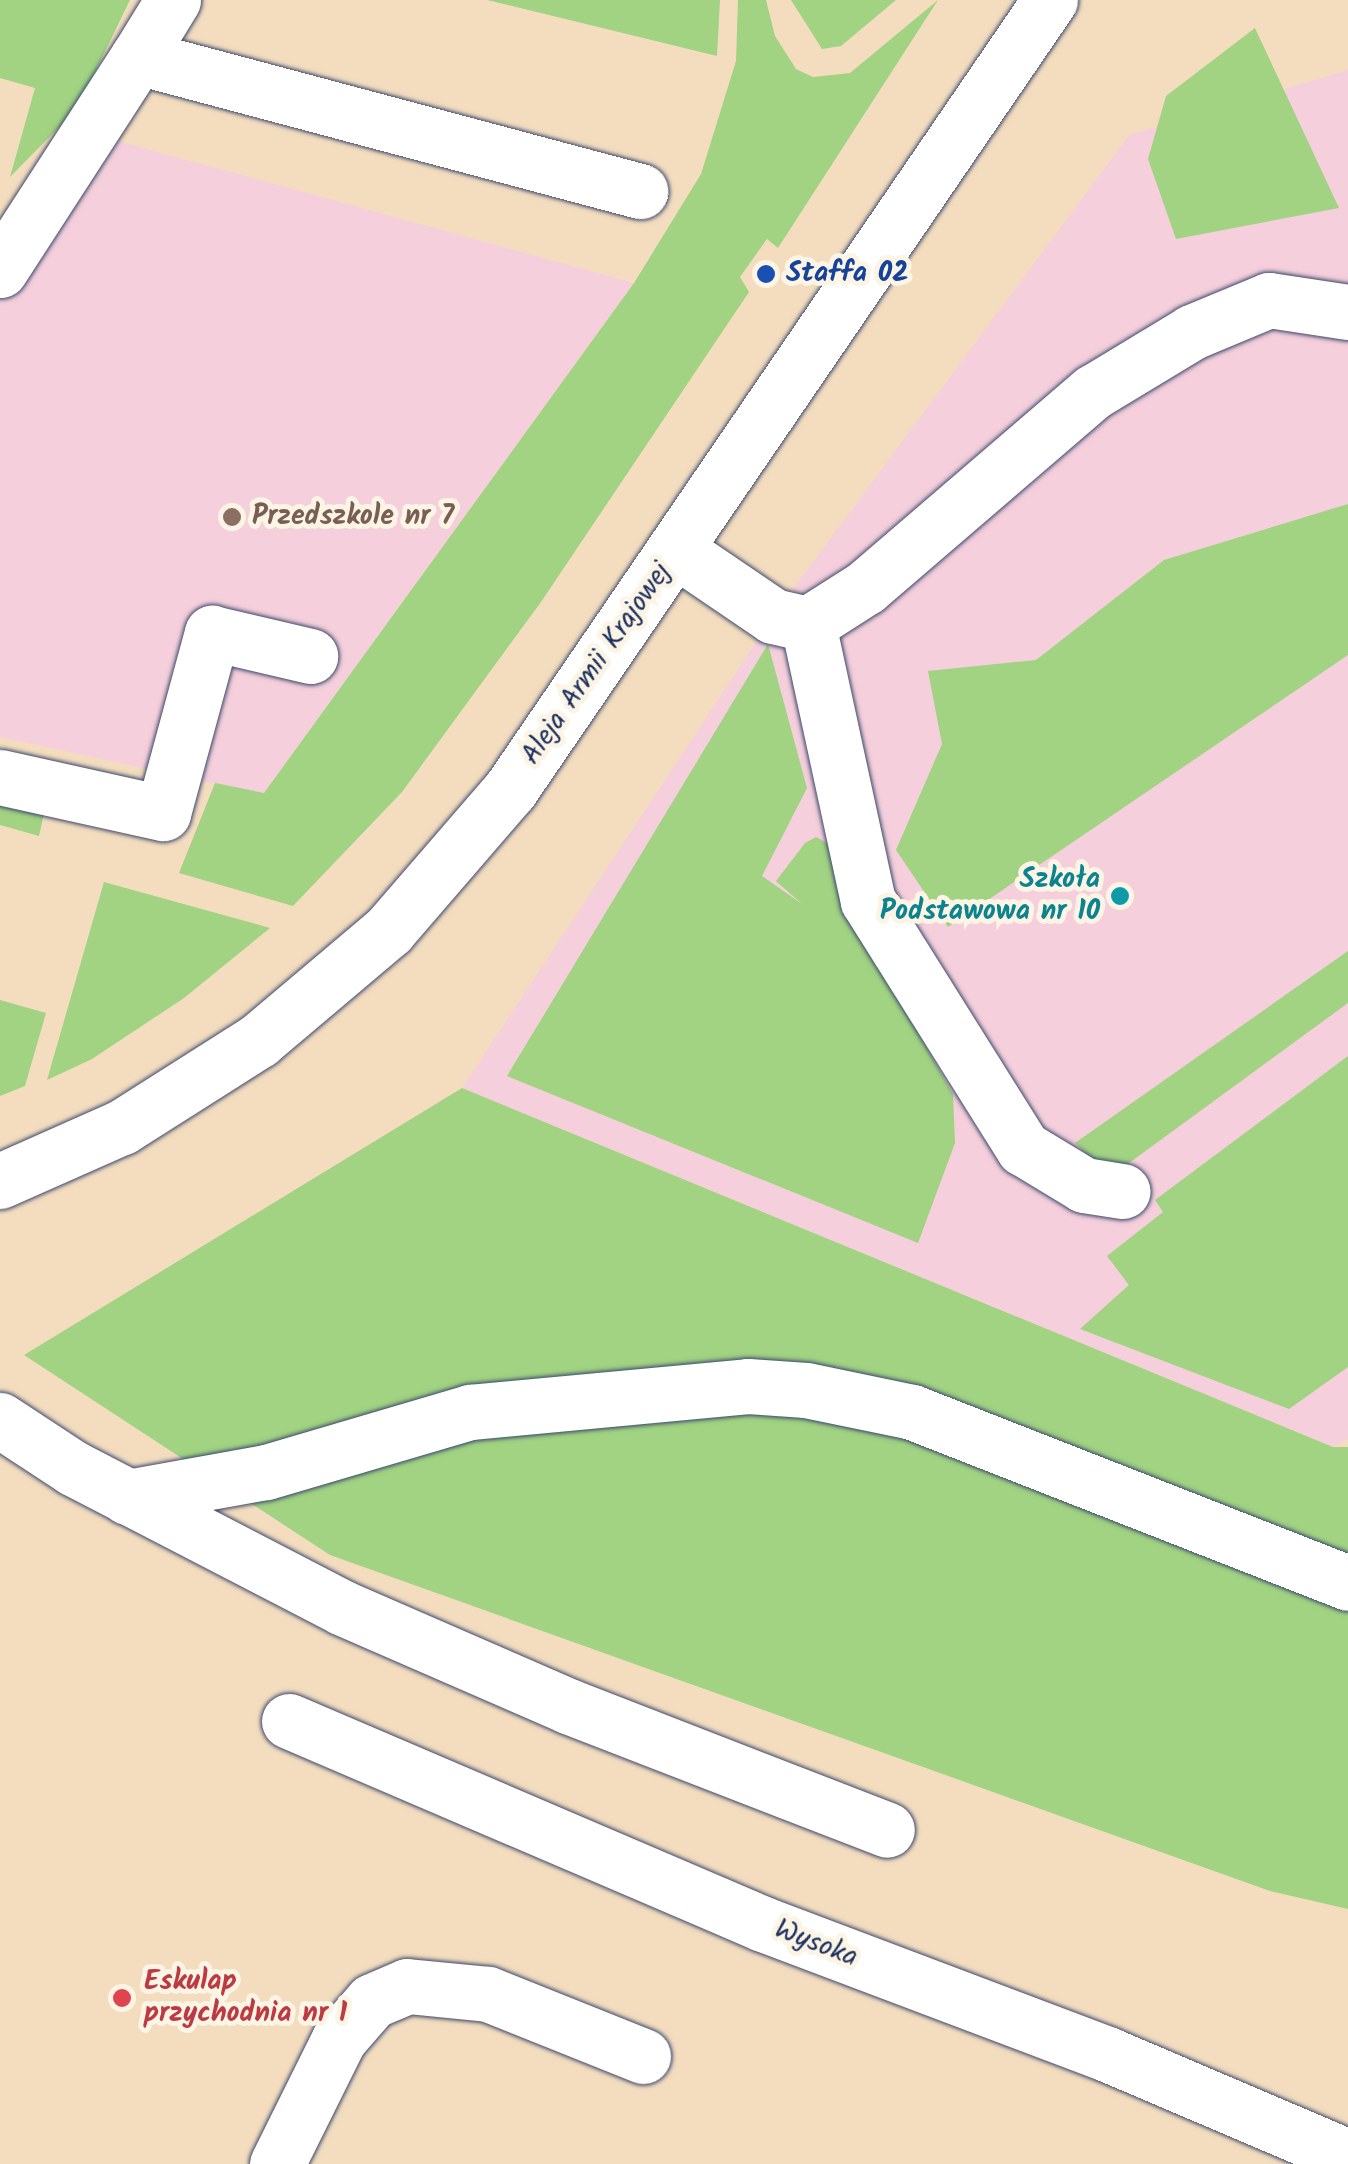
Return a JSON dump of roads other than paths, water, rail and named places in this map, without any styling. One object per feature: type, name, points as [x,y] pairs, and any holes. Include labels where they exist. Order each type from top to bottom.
[{"type":"street","points":[[0,270],[173,0]]},
{"type":"street","name":"Aleja Armii Krajowej","points":[[0,1182],[122,1126],[258,1040],[389,930],[510,790],[676,550],[832,310],[1050,0]]},
{"type":"street","points":[[138,57],[640,191]]},
{"type":"street","points":[[676,550],[773,616],[808,624],[866,586],[1093,392],[1192,332],[1270,300],[1348,312]]},
{"type":"street","points":[[808,624],[868,900],[1023,1148],[1084,1186],[1123,1190]]},
{"type":"street","points":[[0,777],[163,813],[212,633],[310,656]]},
{"type":"street","points":[[127,1497],[266,1472],[470,1412],[748,1386],[806,1390],[912,1412],[1348,1583]]},
{"type":"street","points":[[0,1420],[127,1497],[343,1608],[568,1706],[887,1830]]},
{"type":"street","name":"Wysoka","points":[[289,1721],[763,1924],[1107,2054],[1348,2157]]},
{"type":"street","points":[[277,2164],[339,2039],[372,2002],[407,1986],[488,1994],[642,2056]]},
{"type":"place","name":"Staffa 02","points":[[766,274]]},
{"type":"place","name":"Przedszkole nr 7","points":[[232,517]]},
{"type":"place","name":"Szkoła Podstawowa nr 10","points":[[1120,896]]},
{"type":"place","name":"Eskulap przychodnia nr 1","points":[[122,1998]]}]
